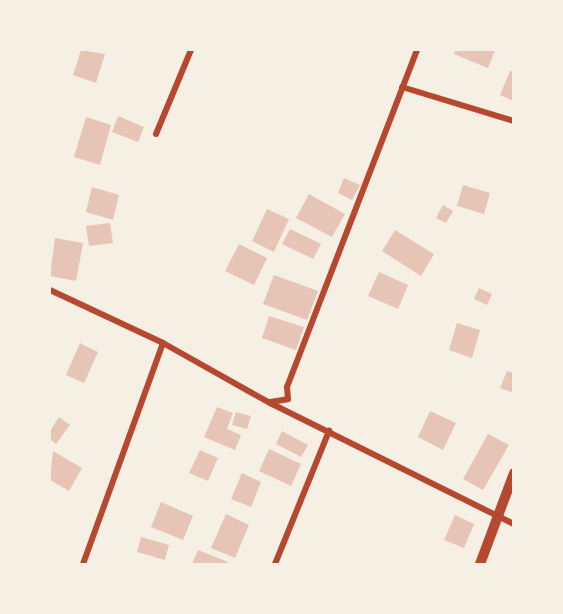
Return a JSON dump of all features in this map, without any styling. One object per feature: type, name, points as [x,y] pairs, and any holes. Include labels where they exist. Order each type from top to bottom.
[{"type":"street","points":[[156,134],[191,50]]},
{"type":"street","points":[[270,403],[288,399],[287,387],[417,50]]},
{"type":"street","points":[[402,87],[513,122]]},
{"type":"street","points":[[50,290],[163,343],[270,403],[513,524]]},
{"type":"street","points":[[83,564],[163,343]]},
{"type":"street","points":[[275,564],[328,431]]},
{"type":"street","points":[[480,564],[513,473]]},
{"type":"building","points":[[81,50],[105,54],[96,83],[73,75]]},
{"type":"building","points":[[456,50],[495,50],[488,68],[454,54]]},
{"type":"building","points":[[510,71],[514,72],[514,101],[500,95]]},
{"type":"building","points":[[118,116],[144,127],[138,142],[112,132]]},
{"type":"building","points":[[86,117],[111,125],[100,165],[74,157]]},
{"type":"building","points":[[344,178],[360,185],[352,200],[338,193]]},
{"type":"building","points":[[463,185],[490,193],[484,214],[457,206]]},
{"type":"building","points":[[92,187],[119,195],[113,220],[86,212]]},
{"type":"building","points":[[309,194],[345,214],[332,237],[296,218]]},
{"type":"building","points":[[443,205],[453,211],[446,223],[436,218]]},
{"type":"building","points":[[267,209],[289,219],[274,252],[252,241]]},
{"type":"building","points":[[110,223],[113,243],[89,246],[86,226]]},
{"type":"building","points":[[290,229],[321,244],[313,259],[282,244]]},
{"type":"building","points":[[395,230],[434,254],[421,276],[382,251]]},
{"type":"building","points":[[55,238],[83,243],[76,281],[50,276]]},
{"type":"building","points":[[239,244],[267,258],[254,285],[225,271]]},
{"type":"building","points":[[379,272],[408,285],[398,309],[368,296]]},
{"type":"building","points":[[274,275],[318,291],[307,320],[263,304]]},
{"type":"building","points":[[479,288],[492,294],[487,305],[474,299]]},
{"type":"building","points":[[269,316],[304,327],[296,350],[262,338]]},
{"type":"building","points":[[457,323],[480,330],[472,358],[449,350]]},
{"type":"building","points":[[80,343],[98,352],[84,383],[66,375]]},
{"type":"building","points":[[507,371],[514,373],[514,393],[500,388]]},
{"type":"building","points":[[217,407],[233,413],[227,429],[241,435],[235,450],[204,437]]},
{"type":"building","points":[[430,411],[456,423],[443,450],[418,437]]},
{"type":"building","points":[[236,412],[251,416],[247,429],[232,425]]},
{"type":"building","points":[[59,417],[70,425],[56,444],[50,439],[50,431]]},
{"type":"building","points":[[282,431],[308,445],[301,457],[276,444]]},
{"type":"building","points":[[488,434],[509,445],[483,490],[463,479]]},
{"type":"building","points":[[269,449],[301,464],[291,486],[259,471]]},
{"type":"building","points":[[200,450],[218,458],[208,481],[189,473]]},
{"type":"building","points":[[53,451],[82,468],[69,491],[50,480]]},
{"type":"building","points":[[242,473],[261,482],[251,507],[231,499]]},
{"type":"building","points":[[161,502],[193,516],[183,540],[151,527]]},
{"type":"building","points":[[226,514],[249,525],[235,558],[211,548]]},
{"type":"building","points":[[455,515],[474,524],[464,548],[444,540]]},
{"type":"building","points":[[141,537],[169,545],[165,560],[137,552]]},
{"type":"building","points":[[198,550],[228,562],[227,564],[192,564]]}]
